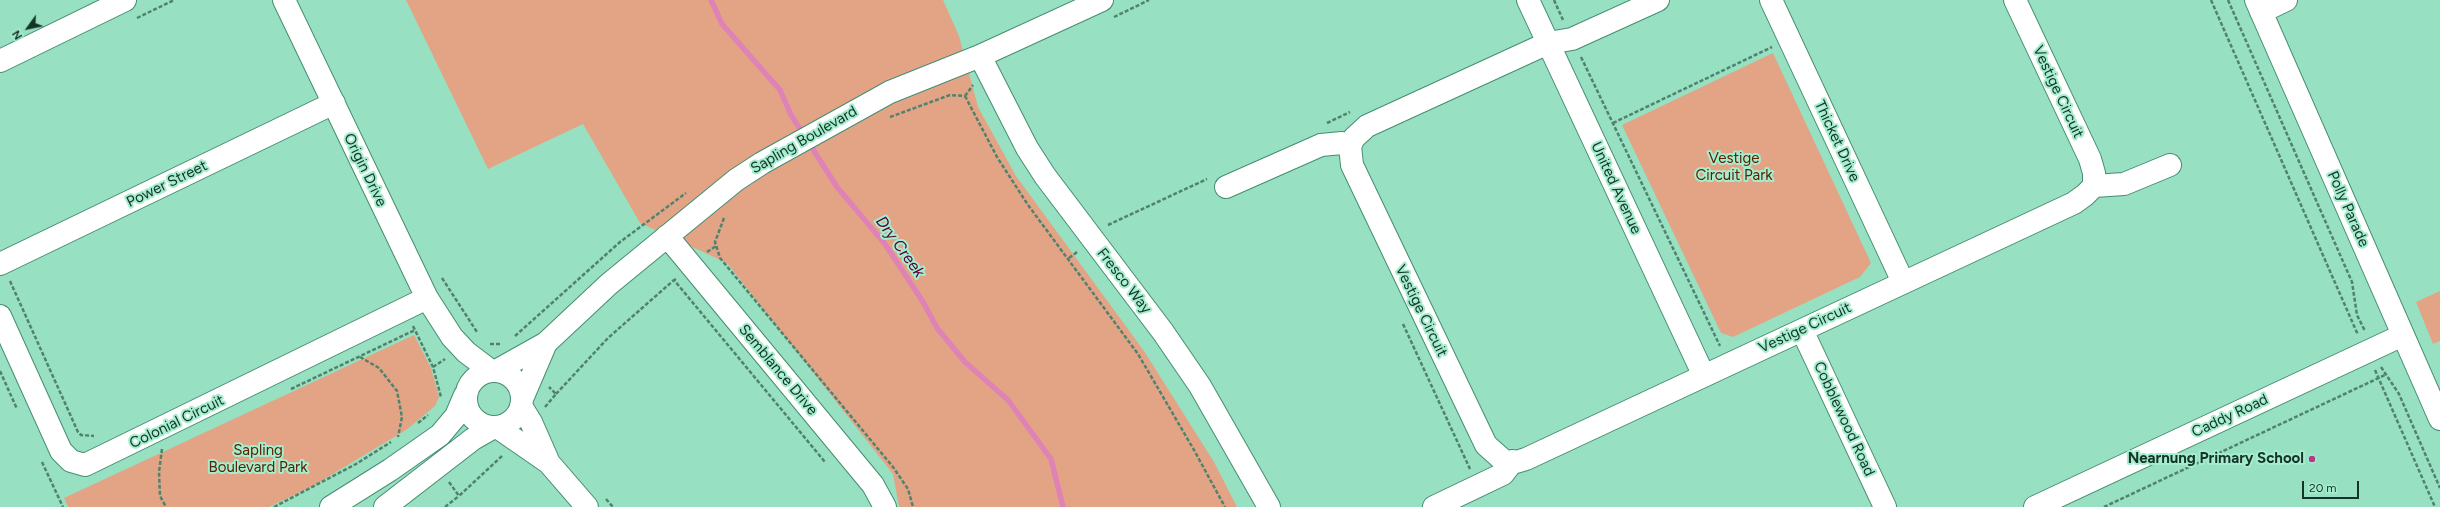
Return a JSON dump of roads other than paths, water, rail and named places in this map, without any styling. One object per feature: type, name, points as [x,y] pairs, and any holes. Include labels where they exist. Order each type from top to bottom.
[{"type":"street","points":[[0,61],[125,0]]},
{"type":"street","name":"Origin Drive","points":[[284,0],[427,298],[452,337],[466,352],[494,371]]},
{"type":"street","name":"Sapling Boulevard","points":[[494,371],[546,343],[609,284],[736,180],[762,163],[890,92],[980,56],[1102,0]]},
{"type":"street","name":"United Avenue","points":[[1528,0],[1704,376]]},
{"type":"street","points":[[1226,187],[1321,145],[1342,143],[1350,146],[1354,138],[1367,126],[1548,43],[1572,39],[1658,0]]},
{"type":"street","name":"Thicket Drive","points":[[1771,0],[1903,282]]},
{"type":"street","name":"Vestige Circuit","points":[[1350,146],[1350,157],[1359,180],[1486,445],[1504,461],[1526,459],[2074,202],[2094,186],[2094,173],[2090,159],[2015,0]]},
{"type":"street","points":[[2259,6],[2286,0]]},
{"type":"street","name":"Polly Parade","points":[[2259,6],[2440,419]]},
{"type":"street","name":"Fresco Way","points":[[980,56],[1027,148],[1045,176],[1164,332],[1196,380],[1269,507]]},
{"type":"street","name":"Power Street","points":[[1,264],[334,103]]},
{"type":"street","points":[[2094,186],[2124,184],[2170,165]]},
{"type":"street","name":"Semblance Drive","points":[[667,236],[873,485],[884,507]]},
{"type":"street","name":"Colonial Circuit","points":[[0,316],[61,451],[71,461],[85,465],[427,298]]},
{"type":"street","name":"Cobblewood Road","points":[[1802,330],[1885,507]]},
{"type":"street","name":"Caddy Road","points":[[2035,507],[2403,335]]},
{"type":"street","name":"Origin Drive","points":[[452,337],[465,378],[466,393]]},
{"type":"street","name":"Sapling Boulevard","points":[[521,403],[546,343]]},
{"type":"street","points":[[331,507],[390,470],[440,435],[456,416],[473,380],[494,371],[514,380],[521,392],[521,403],[515,418],[473,439],[385,507]]},
{"type":"street","points":[[466,393],[468,411],[472,418],[478,423],[496,427],[549,463],[587,507]]},
{"type":"street","points":[[521,403],[532,422],[549,463]]},
{"type":"street","points":[[1434,507],[1503,474],[1512,461]]},
{"type":"waterway","name":"Dry Creek","points":[[711,0],[722,24],[780,90],[791,115],[804,135]]},
{"type":"waterway","name":"Dry Creek","points":[[809,143],[837,187],[885,244],[923,302],[937,328],[965,362],[1008,400],[1051,459],[1063,507]]},
{"type":"place","name":"Nearnung Primary School","points":[[2312,459]]},
{"type":"park label","name":"Vestige Circuit Park","points":[[1734,168]]},
{"type":"park label","name":"Sapling Boulevard Park","points":[[258,460]]}]
